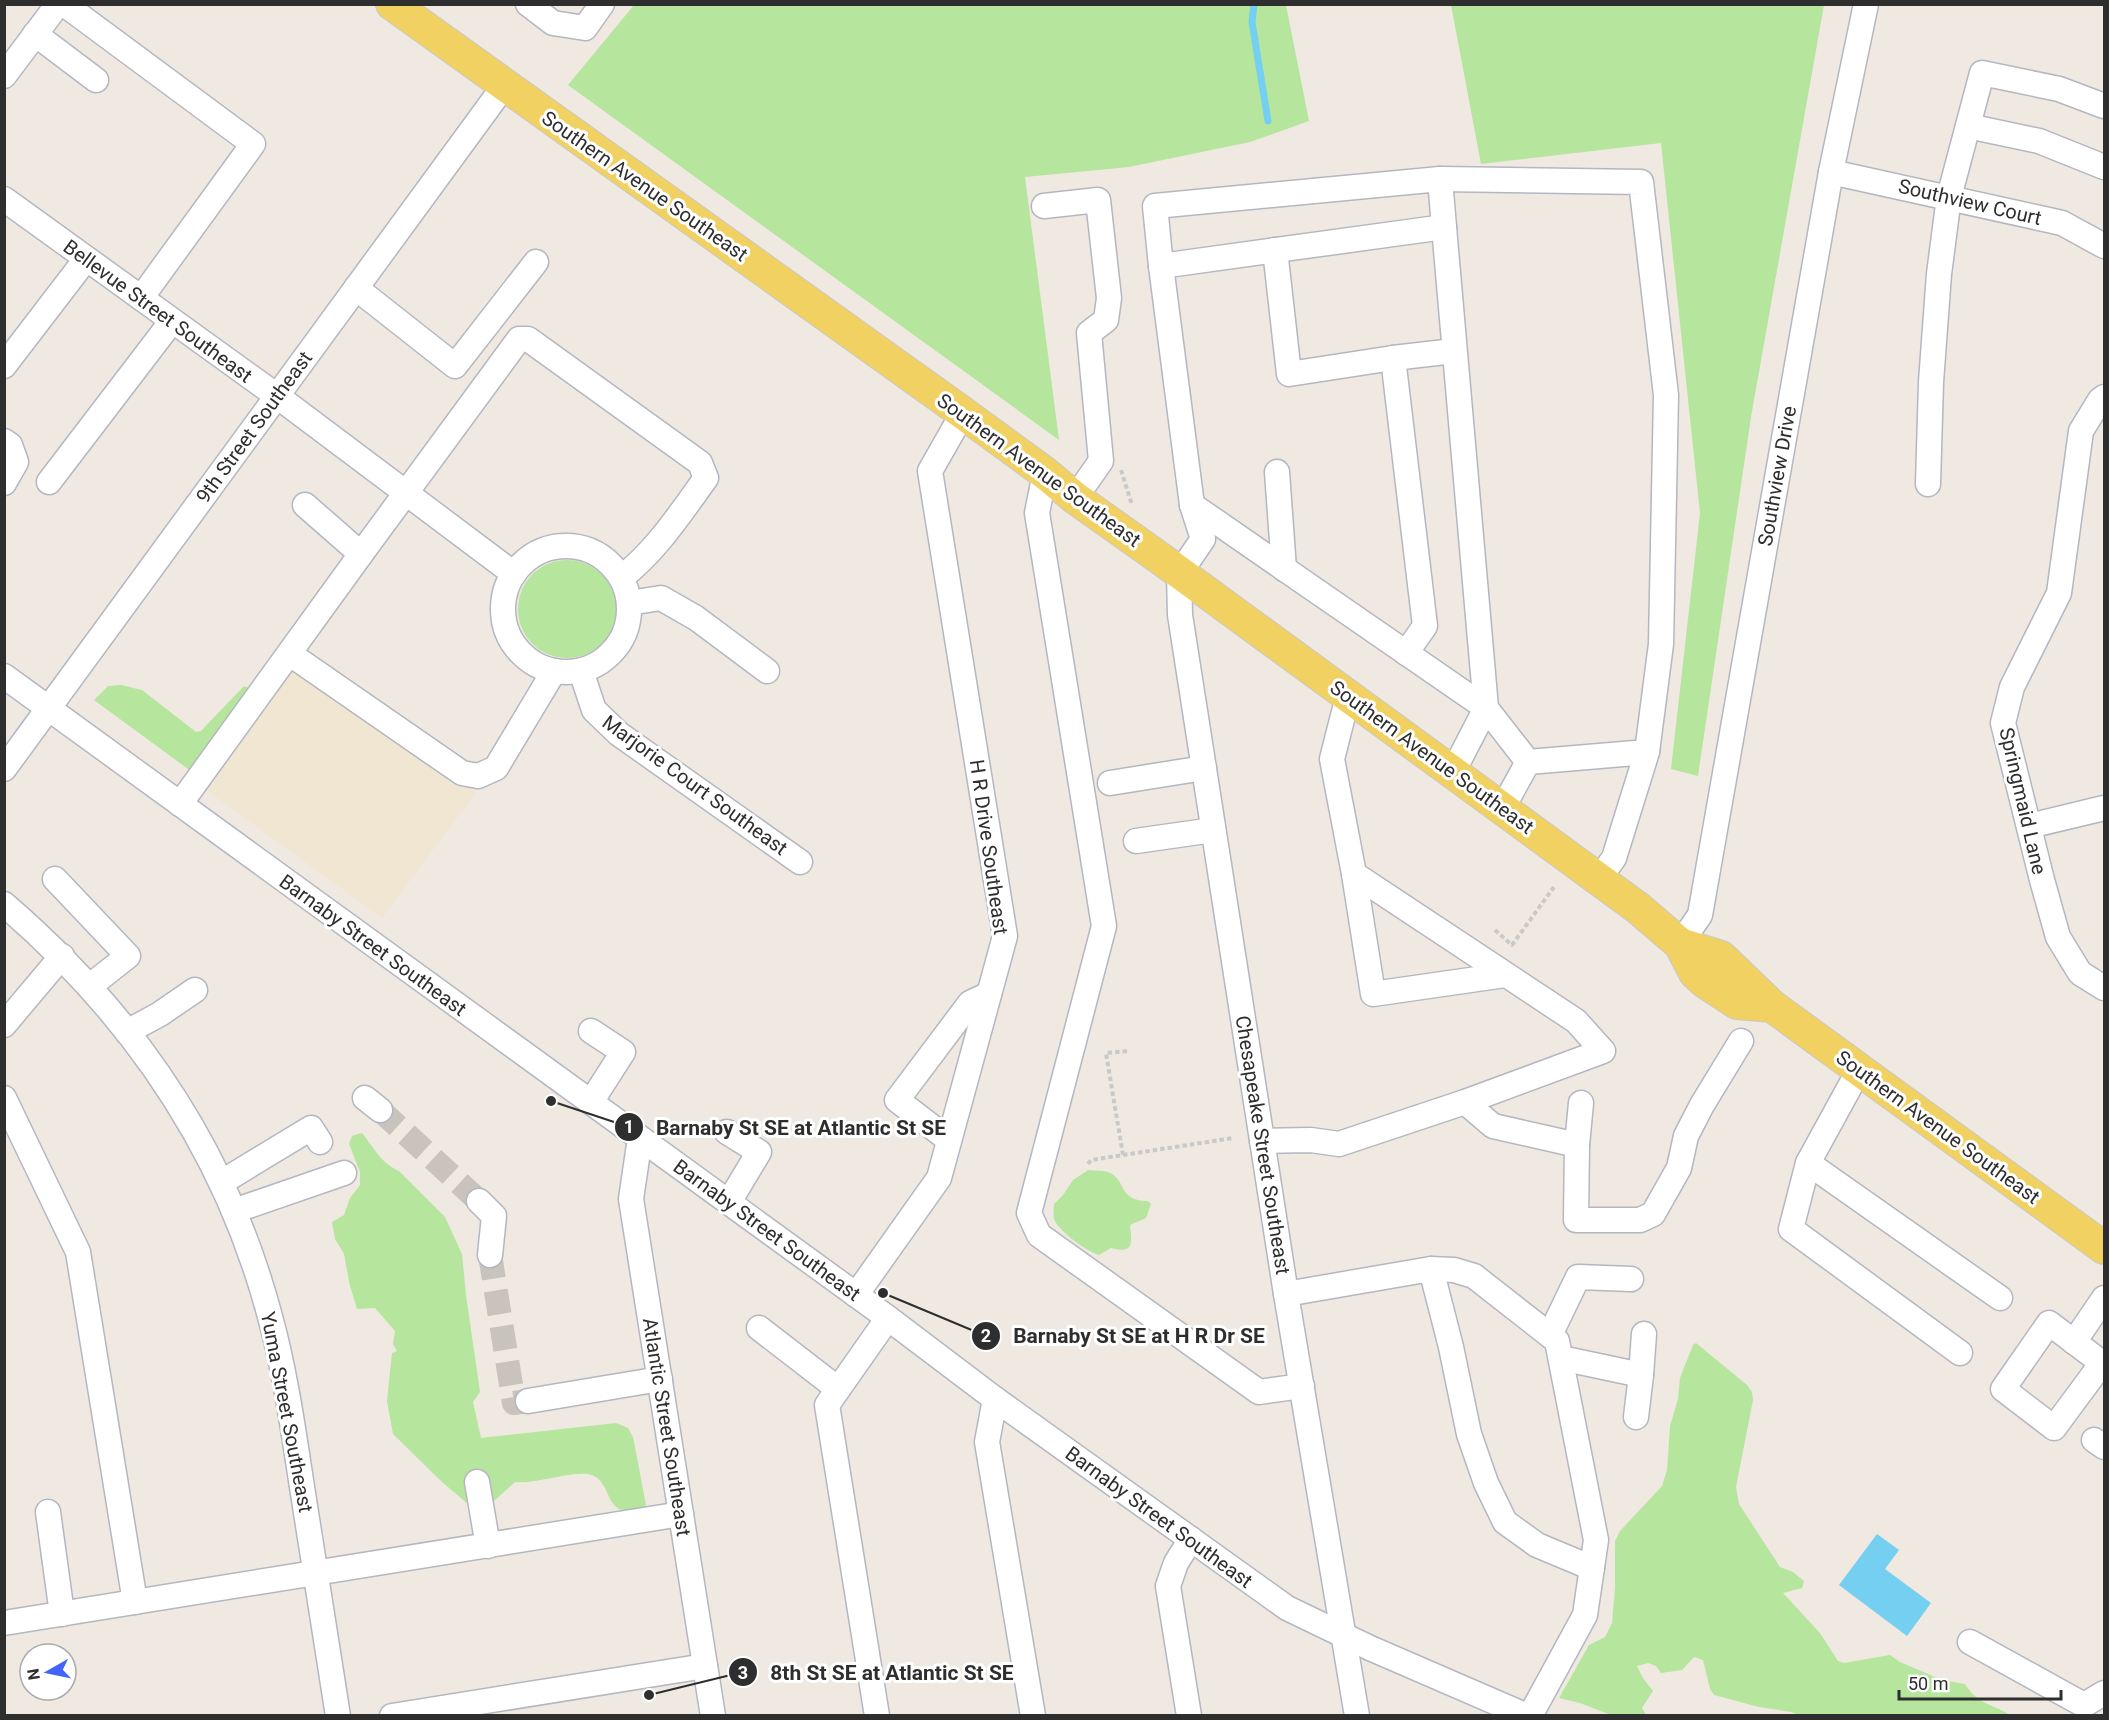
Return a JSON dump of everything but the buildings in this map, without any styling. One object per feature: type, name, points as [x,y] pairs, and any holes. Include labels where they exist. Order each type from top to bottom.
[{"type":"main road","name":"Southern Avenue Southeast","points":[[397,6],[504,86],[963,413],[1075,498],[1599,879],[1680,944],[1721,957],[1772,1005],[2104,1248]]},
{"type":"street","points":[[528,4],[553,22],[585,28],[602,4]]},
{"type":"street","name":"Southview Drive","points":[[1680,944],[1700,915],[1831,172],[1866,4]]},
{"type":"street","points":[[4,76],[57,5],[253,144],[141,298]]},
{"type":"street","points":[[35,34],[96,80]]},
{"type":"street","points":[[1928,484],[1932,371],[1939,274],[1949,197],[1982,73],[2059,89],[2104,106]]},
{"type":"street","name":"9th Street Southeast","points":[[4,769],[504,86]]},
{"type":"street","points":[[1968,126],[2039,141],[2104,167]]},
{"type":"street","name":"Southview Court","points":[[1831,172],[2062,223],[2104,246]]},
{"type":"street","points":[[1440,179],[1486,708],[1453,772]]},
{"type":"street","points":[[1179,574],[1203,539],[1191,505],[1155,206],[1440,179],[1641,182],[1666,395],[1661,644],[1647,752],[1614,858],[1599,879]]},
{"type":"street","name":"Bellevue Street Southeast","points":[[4,199],[277,396],[514,573]]},
{"type":"street","points":[[1044,206],[1098,200],[1109,298],[1106,320],[1089,333],[1101,461],[1075,498]]},
{"type":"street","points":[[1161,266],[1444,226]]},
{"type":"street","points":[[1275,250],[1289,374],[1454,351]]},
{"type":"street","points":[[4,366],[86,259]]},
{"type":"street","points":[[356,288],[455,366],[536,262]]},
{"type":"street","points":[[49,482],[172,321]]},
{"type":"street","points":[[180,804],[519,339],[528,339],[700,463],[706,478],[642,562],[621,578]]},
{"type":"street","points":[[1394,358],[1425,627],[1406,653]]},
{"type":"street","name":"Springmaid Lane","points":[[2104,397],[2081,431],[2059,593],[2012,687],[2003,723],[2058,937],[2080,973],[2104,988]]},
{"type":"street","name":"H R Drive Southeast","points":[[856,1295],[939,1178],[1005,936],[930,471],[963,413]]},
{"type":"street","points":[[4,441],[10,445],[16,462],[4,483]]},
{"type":"street","points":[[1277,472],[1284,569]]},
{"type":"street","points":[[1045,473],[1037,513],[1104,926],[1029,1213],[1039,1235],[1259,1392],[1302,1386]]},
{"type":"street","points":[[305,505],[361,554]]},
{"type":"street","points":[[1191,505],[1486,708],[1528,762]]},
{"type":"street","points":[[564,546],[585,549],[609,563],[621,578],[629,603],[626,630],[618,646],[596,665],[581,671],[554,672],[535,664],[514,645],[508,634],[503,606],[507,588],[514,573],[531,556],[564,546]]},
{"type":"street","name":"Chesapeake Street Southeast","points":[[1179,574],[1180,615],[1213,830],[1286,1294],[1357,1716]]},
{"type":"street","points":[[629,603],[661,598],[696,618],[767,671]]},
{"type":"street","points":[[290,654],[462,773],[478,776],[496,768],[554,672]]},
{"type":"street","name":"Marjorie Court Southeast","points":[[581,671],[594,710],[619,734],[800,862]]},
{"type":"street","name":"Barnaby Street Southeast","points":[[4,676],[888,1318],[995,1399],[1287,1608],[1520,1714]]},
{"type":"street","points":[[1348,696],[1332,759],[1354,874],[1373,994],[1505,975]]},
{"type":"street","points":[[1528,762],[1647,752]]},
{"type":"street","points":[[1502,809],[1528,762]]},
{"type":"street","points":[[1110,783],[1204,768]]},
{"type":"street","points":[[2028,826],[2104,808]]},
{"type":"street","points":[[1136,841],[1213,830]]},
{"type":"street","points":[[1262,1141],[1311,1140],[1339,1144],[1465,1102],[1604,1051],[1576,1021],[1354,874]]},
{"type":"street","points":[[54,879],[128,956],[90,986]]},
{"type":"street","name":"Yuma Street Southeast","points":[[4,904],[62,956],[128,1032],[176,1098],[222,1182],[234,1210],[256,1267],[278,1346],[289,1397],[338,1716]]},
{"type":"street","points":[[4,1025],[62,956]]},
{"type":"street","points":[[128,1032],[195,990]]},
{"type":"street","points":[[950,1140],[897,1100],[970,1003],[989,994]]},
{"type":"street","points":[[591,1031],[623,1052],[591,1102]]},
{"type":"street","points":[[1581,1103],[1577,1145],[1576,1220],[1640,1220],[1653,1214],[1679,1168],[1686,1137],[1731,1054],[1741,1041]]},
{"type":"street","points":[[1859,1070],[1808,1162],[1791,1229],[1960,1353]]},
{"type":"street","points":[[4,1098],[78,1252],[135,1602]]},
{"type":"street","points":[[1465,1102],[1493,1126],[1577,1145]]},
{"type":"street","points":[[222,1182],[311,1128],[320,1142]]},
{"type":"street","points":[[727,1132],[759,1152],[729,1202]]},
{"type":"street","name":"Atlantic Street Southeast","points":[[640,1138],[631,1199],[712,1716]]},
{"type":"street","points":[[1808,1162],[2000,1298]]},
{"type":"street","points":[[234,1210],[344,1173]]},
{"type":"street","points":[[479,1201],[494,1216],[490,1255]]},
{"type":"street","points":[[1286,1294],[1431,1269],[1454,1270],[1474,1276],[1556,1345],[1641,1375]]},
{"type":"street","points":[[1431,1269],[1451,1347],[1469,1434],[1486,1483],[1504,1522],[1537,1545],[1592,1568]]},
{"type":"street","points":[[1520,1714],[1585,1616],[1596,1540],[1556,1345],[1578,1277],[1631,1280]]},
{"type":"street","points":[[2074,1342],[2104,1298]]},
{"type":"street","points":[[877,1716],[827,1404],[888,1318]]},
{"type":"street","points":[[759,1328],[838,1389]]},
{"type":"street","points":[[1636,1417],[1644,1334]]},
{"type":"street","points":[[528,1401],[660,1379]]},
{"type":"street","points":[[995,1399],[987,1442],[1033,1716]]},
{"type":"street","points":[[477,1482],[488,1546]]},
{"type":"street","points":[[48,1512],[62,1614]]},
{"type":"street","points":[[4,1623],[681,1514]]},
{"type":"street","points":[[1189,1716],[1168,1586],[1176,1563],[1191,1539]]},
{"type":"street","points":[[1970,1642],[2084,1705],[2104,1693]]},
{"type":"street","points":[[392,1716],[521,1705],[705,1666]]},
{"type":"path","points":[[1495,930],[1512,945],[1554,887]]},
{"type":"path","points":[[1123,1155],[1106,1053],[1129,1051]]},
{"type":"path","points":[[1088,1164],[1091,1160],[1233,1138]]},
{"type":"shaded area","points":[[293,662],[476,793],[382,918],[202,787]]},
{"type":"green space","points":[[634,5],[1286,5],[1309,121],[1250,142],[1129,167],[1025,177],[1059,440],[568,85]]},
{"type":"green space","points":[[1451,5],[1824,5],[1751,417],[1698,776],[1671,769],[1700,513],[1661,143],[1481,164]]},
{"type":"green space","points":[[567,560],[586,564],[602,574],[612,590],[616,609],[612,628],[602,644],[586,654],[567,658],[548,654],[532,644],[522,628],[518,609],[522,590],[532,574],[548,564]]},
{"type":"green space","points":[[121,685],[142,690],[196,732],[201,731],[244,686],[249,690],[191,769],[188,769],[94,700],[108,686]]},
{"type":"green space","points":[[362,1133],[374,1150],[399,1171],[445,1217],[462,1254],[480,1392],[473,1402],[481,1438],[616,1423],[628,1428],[633,1437],[646,1505],[642,1512],[620,1510],[610,1500],[600,1481],[587,1474],[515,1482],[483,1511],[474,1509],[442,1482],[393,1434],[387,1401],[392,1353],[397,1351],[393,1344],[395,1331],[375,1308],[357,1309],[344,1254],[335,1239],[332,1222],[344,1215],[350,1198],[360,1185],[360,1172],[349,1144],[352,1136]]},
{"type":"green space","points":[[1088,1170],[1103,1171],[1114,1175],[1127,1194],[1151,1204],[1146,1218],[1130,1225],[1131,1242],[1130,1246],[1124,1250],[1111,1248],[1099,1255],[1094,1253],[1067,1235],[1054,1219],[1054,1204],[1073,1180]]},
{"type":"green space","points":[[1696,1343],[1747,1385],[1752,1392],[1753,1400],[1736,1487],[1739,1504],[1780,1567],[1793,1572],[1804,1581],[1802,1588],[1783,1593],[1820,1633],[1838,1661],[1844,1663],[1890,1655],[1900,1662],[1942,1680],[1965,1684],[1980,1700],[2010,1715],[1798,1715],[1714,1695],[1710,1689],[1703,1660],[1694,1657],[1682,1670],[1661,1673],[1656,1666],[1648,1663],[1637,1666],[1653,1691],[1642,1708],[1646,1715],[1611,1715],[1559,1698],[1589,1645],[1605,1637],[1612,1623],[1615,1541],[1620,1531],[1662,1486],[1667,1470],[1670,1426],[1678,1399],[1680,1378],[1693,1345]]},
{"type":"water","points":[[1877,1534],[1899,1550],[1885,1569],[1931,1603],[1907,1636],[1839,1585]]},
{"type":"waterway","points":[[1254,4],[1252,22],[1268,121]]},
{"type":"tunnel","points":[[380,1110],[479,1201]]},
{"type":"tunnel","points":[[490,1255],[514,1403],[528,1401]]},
{"type":"place","name":"Barnaby St SE at Atlantic St SE","points":[[551,1101]]},
{"type":"place","name":"Barnaby St SE at H R Dr SE","points":[[883,1293]]},
{"type":"place","name":"8th St SE at Atlantic St SE","points":[[649,1695]]}]
